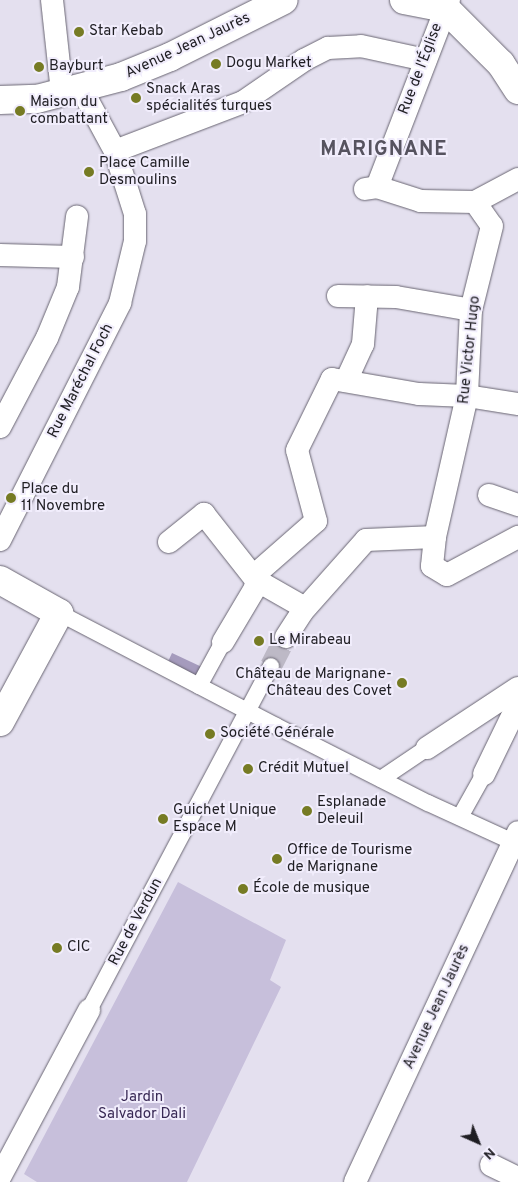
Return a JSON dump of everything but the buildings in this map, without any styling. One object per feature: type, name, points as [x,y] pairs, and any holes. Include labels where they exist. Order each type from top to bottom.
[{"type":"street","points":[[52,0],[71,90],[115,151],[243,102],[304,60],[328,48],[361,46],[425,60]]},
{"type":"street","name":"Avenue Jean Jaurès","points":[[0,100],[38,99],[121,77],[170,58],[284,0]]},
{"type":"street","points":[[404,0],[447,4],[501,64],[518,90]]},
{"type":"street","name":"Rue de l'Église","points":[[447,4],[371,188],[422,201],[475,202]]},
{"type":"street","name":"Rue Maréchal Foch","points":[[0,540],[120,303],[135,241],[135,214],[115,151]]},
{"type":"street","points":[[475,202],[518,179]]},
{"type":"street","name":"Rue Victor Hugo","points":[[475,202],[492,226],[471,310],[467,396],[435,537],[432,566],[447,575],[518,537]]},
{"type":"street","points":[[0,427],[50,330],[68,288],[77,217]]},
{"type":"street","points":[[0,255],[73,257]]},
{"type":"street","points":[[338,296],[396,297],[471,310]]},
{"type":"street","points":[[199,686],[255,588],[258,572],[316,520],[297,450],[363,344],[367,296]]},
{"type":"street","points":[[339,380],[419,394],[467,396],[518,404]]},
{"type":"street","points":[[489,495],[518,505]]},
{"type":"street","points":[[169,542],[204,514],[256,580],[305,608]]},
{"type":"street","points":[[286,637],[305,608],[366,540],[435,537]]},
{"type":"street","points":[[0,580],[247,712],[381,779],[460,818],[516,837]]},
{"type":"street","points":[[0,722],[59,612]]},
{"type":"street","name":"Rue de Verdun","points":[[0,1177],[271,666]]},
{"type":"street","points":[[381,779],[518,688]]},
{"type":"street","points":[[460,818],[518,704]]},
{"type":"street","name":"Avenue Jean Jaurès","points":[[355,1182],[516,837]]},
{"type":"street","points":[[491,1165],[518,1178]]},
{"type":"green space","name":"Jardin Salvador Dali","points":[[178,882],[286,940],[270,980],[281,987],[187,1182],[37,1182],[24,1174]]},
{"type":"shaded area","points":[[172,653],[202,667],[196,679],[167,665]]},
{"type":"tunnel","points":[[271,666],[286,637]]},
{"type":"place","name":"Star Kebab","points":[[79,32]]},
{"type":"place","name":"Dogu Market","points":[[216,64]]},
{"type":"place","name":"Bayburt","points":[[39,67]]},
{"type":"place","name":"Snack Aras spécialités turques","points":[[136,98]]},
{"type":"place","name":"Maison du combattant","points":[[20,111]]},
{"type":"place","name":"Place Camille Desmoulins","points":[[89,172]]},
{"type":"place","name":"Place du 11 Novembre","points":[[11,498]]},
{"type":"place","name":"Le Mirabeau","points":[[259,641]]},
{"type":"place","name":"Château de Marignane- Château des Covet","points":[[402,683]]},
{"type":"place","name":"Société Générale","points":[[210,734]]},
{"type":"place","name":"Crédit Mutuel","points":[[248,769]]},
{"type":"place","name":"Esplanade Deleuil","points":[[307,811]]},
{"type":"place","name":"Guichet Unique Espace M","points":[[163,819]]},
{"type":"place","name":"Office de Tourisme de Marignane","points":[[277,859]]},
{"type":"place","name":"École de musique","points":[[243,889]]},
{"type":"place","name":"CIC","points":[[57,948]]},
{"type":"district","name":"MARIGNANE","points":[[384,150]]}]
